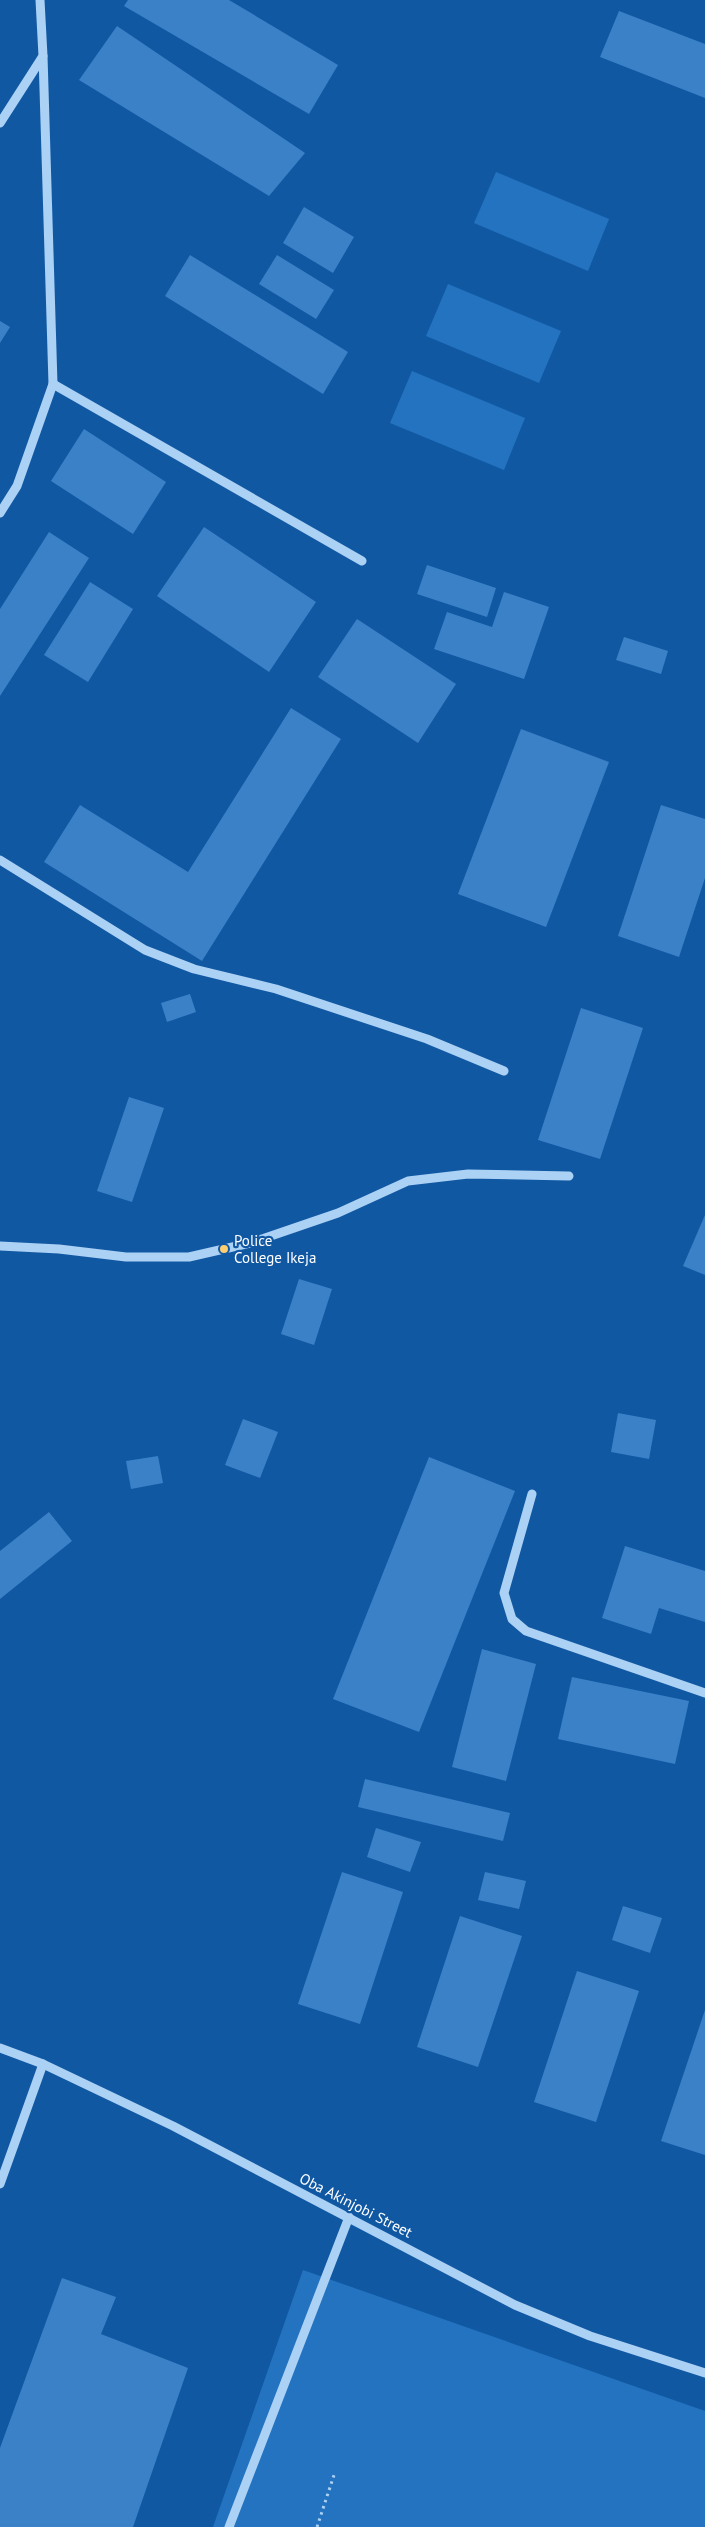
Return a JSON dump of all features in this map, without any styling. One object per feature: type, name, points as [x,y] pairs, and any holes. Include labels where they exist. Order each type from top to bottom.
[{"type":"street","points":[[0,513],[17,486],[54,384],[40,0]]},
{"type":"street","points":[[0,123],[43,56]]},
{"type":"street","points":[[54,384],[362,561]]},
{"type":"street","points":[[0,860],[145,950],[194,969],[276,989],[418,1036],[504,1071]]},
{"type":"street","points":[[0,1246],[59,1249],[126,1258],[189,1257],[250,1243],[338,1213],[408,1181],[468,1174],[568,1176]]},
{"type":"street","points":[[532,1494],[504,1593],[512,1619],[526,1631],[705,1693]]},
{"type":"street","name":"Oba Akinjobi Street","points":[[0,2048],[43,2064],[173,2126],[515,2305],[590,2336],[705,2373]]},
{"type":"street","points":[[0,2184],[43,2064]]},
{"type":"street","points":[[229,2527],[349,2217]]},
{"type":"path","points":[[317,2527],[335,2472]]},
{"type":"shaded area","points":[[496,172],[609,219],[588,271],[474,223]]},
{"type":"shaded area","points":[[448,284],[561,331],[539,383],[426,336]]},
{"type":"shaded area","points":[[412,371],[525,418],[504,470],[390,423]]},
{"type":"shaded area","points":[[303,2270],[705,2411],[705,2527],[213,2527]]},
{"type":"building","points":[[128,0],[229,0],[338,65],[309,114],[124,6]]},
{"type":"building","points":[[619,11],[705,44],[705,98],[600,57]]},
{"type":"building","points":[[117,26],[305,153],[269,196],[79,80]]},
{"type":"building","points":[[304,207],[354,237],[333,273],[283,243]]},
{"type":"building","points":[[190,255],[348,352],[323,394],[165,296]]},
{"type":"building","points":[[277,255],[334,290],[316,319],[259,284]]},
{"type":"building","points":[[0,321],[10,327],[0,343]]},
{"type":"building","points":[[84,429],[166,482],[133,534],[51,481]]},
{"type":"building","points":[[204,527],[316,602],[269,672],[157,596]]},
{"type":"building","points":[[49,532],[89,558],[0,696],[0,609]]},
{"type":"building","points":[[427,565],[496,588],[487,617],[417,594]]},
{"type":"building","points":[[90,582],[133,609],[88,682],[44,655]]},
{"type":"building","points":[[504,592],[549,607],[524,679],[434,649],[447,612],[492,627]]},
{"type":"building","points":[[357,619],[456,684],[418,743],[318,677]]},
{"type":"building","points":[[624,637],[668,651],[661,674],[616,660]]},
{"type":"building","points":[[291,708],[341,739],[202,961],[44,862],[80,805],[188,872]]},
{"type":"building","points":[[521,729],[609,762],[546,927],[458,894]]},
{"type":"building","points":[[661,805],[705,819],[705,878],[679,957],[618,936]]},
{"type":"building","points":[[190,994],[196,1012],[167,1022],[161,1003]]},
{"type":"building","points":[[581,1008],[643,1028],[600,1159],[538,1140]]},
{"type":"building","points":[[129,1097],[164,1108],[132,1202],[97,1191]]},
{"type":"building","points":[[705,1215],[705,1275],[683,1266]]},
{"type":"building","points":[[299,1279],[332,1289],[314,1345],[281,1334]]},
{"type":"building","points":[[618,1413],[656,1420],[649,1459],[611,1452]]},
{"type":"building","points":[[243,1419],[278,1432],[260,1478],[225,1465]]},
{"type":"building","points":[[158,1456],[163,1483],[131,1489],[126,1461]]},
{"type":"building","points":[[429,1457],[515,1491],[419,1732],[333,1699]]},
{"type":"building","points":[[49,1512],[72,1541],[0,1599],[0,1551]]},
{"type":"building","points":[[625,1546],[705,1571],[705,1622],[659,1608],[651,1634],[602,1618]]},
{"type":"building","points":[[482,1649],[536,1664],[506,1781],[452,1767]]},
{"type":"building","points":[[572,1677],[689,1701],[675,1764],[558,1739]]},
{"type":"building","points":[[365,1779],[510,1813],[503,1841],[358,1807]]},
{"type":"building","points":[[376,1828],[421,1842],[410,1872],[367,1857]]},
{"type":"building","points":[[342,1872],[403,1892],[360,2024],[298,2004]]},
{"type":"building","points":[[485,1872],[526,1881],[519,1909],[478,1900]]},
{"type":"building","points":[[623,1906],[662,1918],[650,1953],[612,1940]]},
{"type":"building","points":[[460,1916],[522,1936],[478,2067],[417,2047]]},
{"type":"building","points":[[577,1971],[639,1991],[596,2122],[534,2102]]},
{"type":"building","points":[[705,2010],[705,2155],[661,2141]]},
{"type":"building","points":[[62,2278],[116,2297],[101,2334],[188,2368],[133,2527],[0,2527],[0,2448]]},
{"type":"place","name":"Police College Ikeja","points":[[224,1249]]}]
